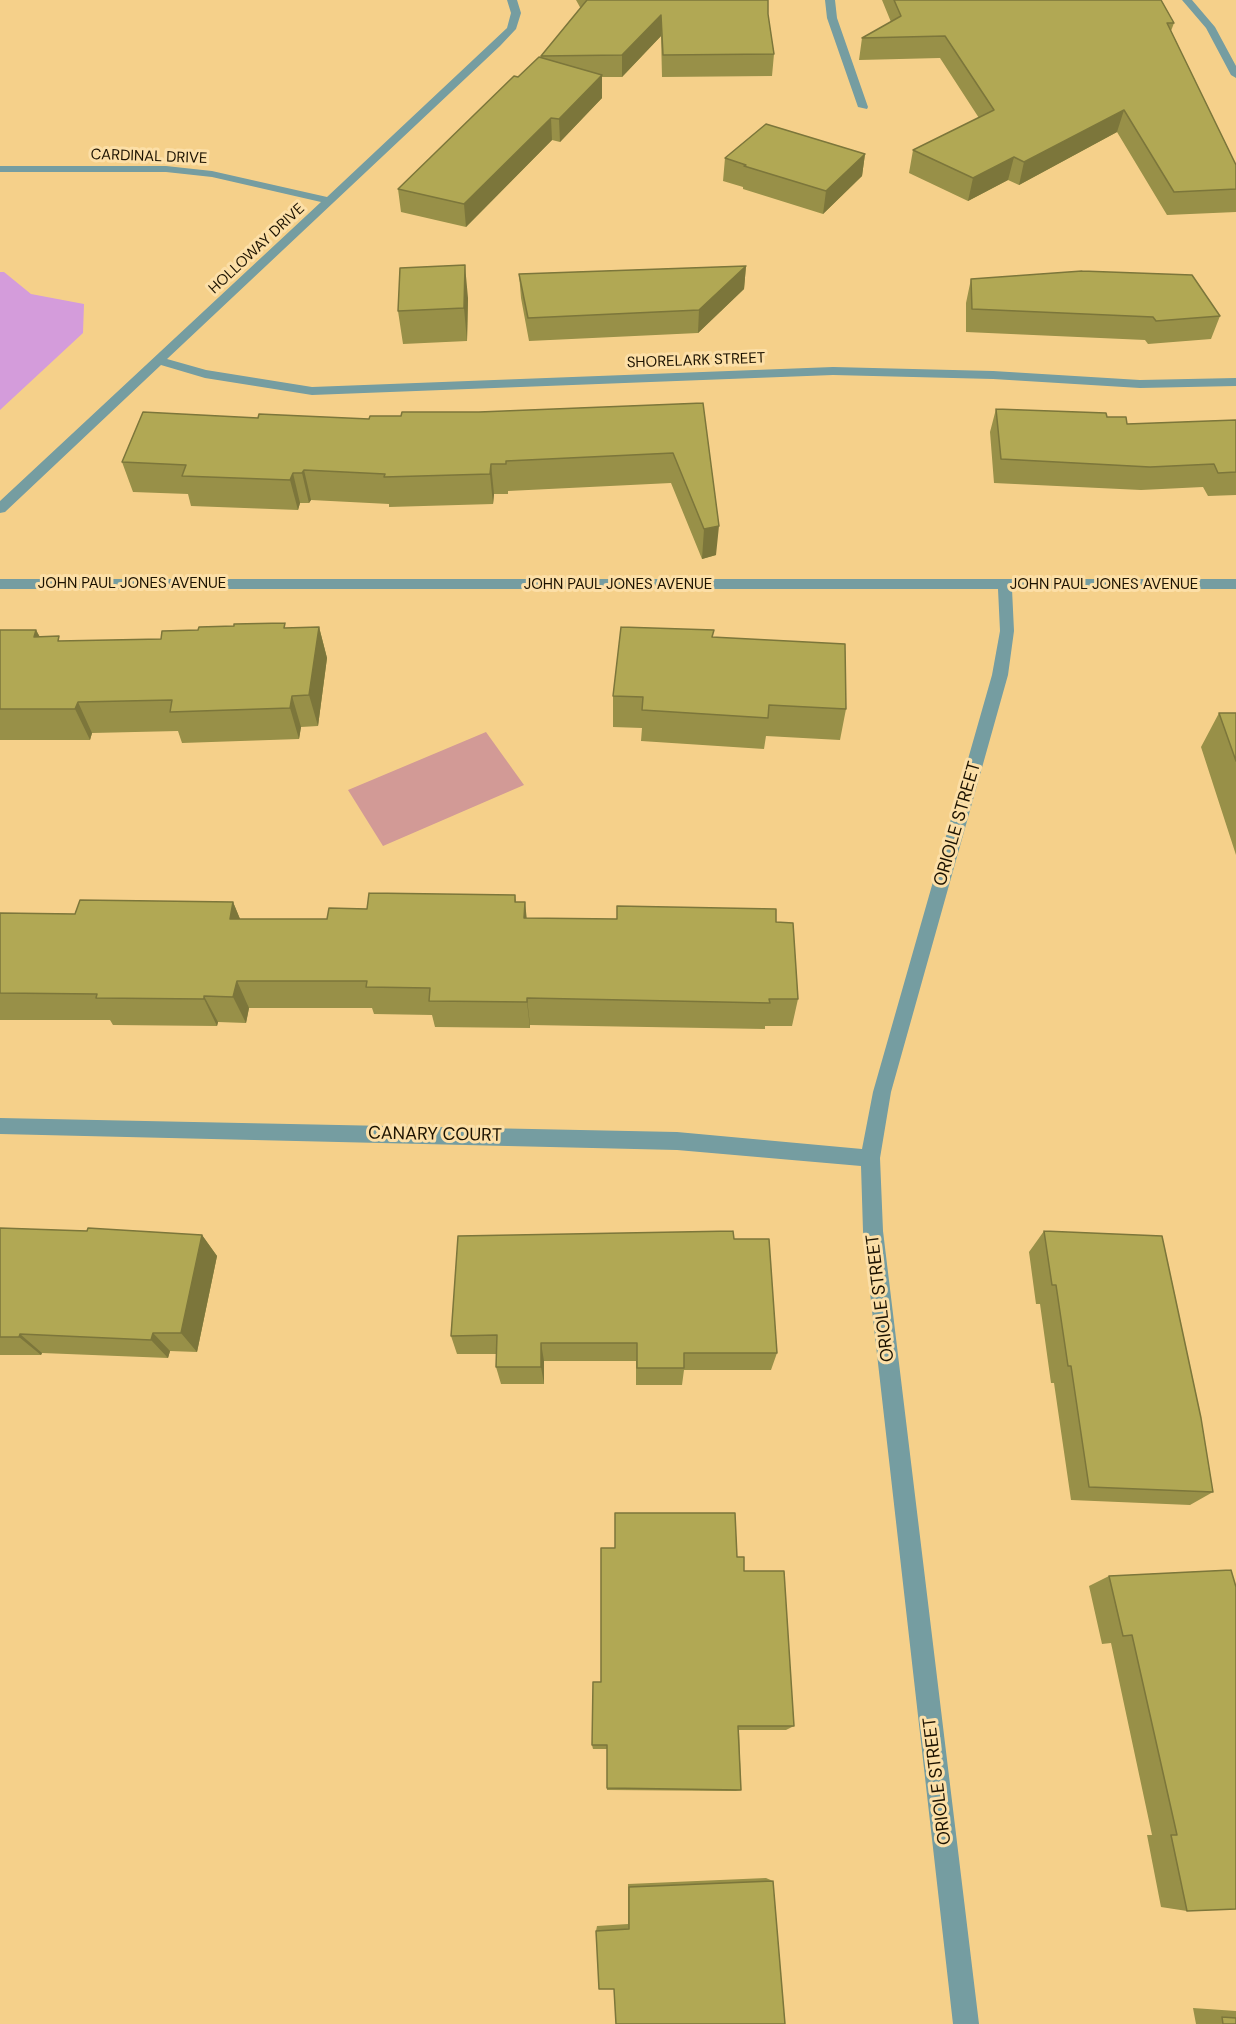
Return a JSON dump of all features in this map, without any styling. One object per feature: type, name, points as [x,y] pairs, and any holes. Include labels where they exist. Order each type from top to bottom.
[{"type":"street","name":"HOLLOWAY DRIVE","points":[[0,509],[504,37],[511,29],[516,13],[512,0]]},
{"type":"street","points":[[830,0],[832,18],[863,107]]},
{"type":"street","points":[[1186,0],[1210,27],[1236,75]]},
{"type":"street","name":"CARDINAL DRIVE","points":[[0,169],[166,169],[212,174],[330,201]]},
{"type":"street","name":"SHORELARK STREET","points":[[160,361],[205,374],[312,391],[833,371],[993,375],[1140,384],[1236,382]]},
{"type":"street","name":"JOHN PAUL JONES AVENUE","points":[[0,584],[1005,586],[1236,584]]},
{"type":"street","name":"ORIOLE STREET","points":[[966,2024],[873,1231],[870,1158],[882,1092],[1000,675],[1007,631],[1005,586]]},
{"type":"street","name":"CANARY COURT","points":[[0,1126],[677,1141],[870,1158]]},
{"type":"shaded area","points":[[0,272],[4,272],[31,294],[84,304],[83,333],[0,410]]},
{"type":"shaded area","points":[[486,732],[524,785],[383,846],[348,790]]},
{"type":"building","points":[[587,0],[768,0],[774,54],[663,55],[661,15],[622,55],[541,56]]},
{"type":"building","points":[[894,0],[1161,0],[1174,23],[1167,23],[1236,165],[1236,189],[1174,192],[1124,110],[1024,162],[1014,157],[973,178],[913,150],[994,110],[945,36],[862,38],[901,16]]},
{"type":"building","points":[[539,57],[602,75],[559,119],[551,118],[464,204],[398,189],[514,76],[518,77]]},
{"type":"building","points":[[766,124],[865,154],[826,191],[725,158]]},
{"type":"building","points":[[465,265],[464,308],[398,311],[400,268]]},
{"type":"building","points":[[746,266],[699,310],[528,318],[519,274]]},
{"type":"building","points":[[1082,271],[1192,275],[1220,316],[1156,321],[1153,317],[972,309],[971,279]]},
{"type":"building","points":[[703,403],[719,526],[704,529],[673,453],[506,461],[506,464],[491,464],[490,474],[384,477],[385,474],[304,470],[302,473],[293,473],[290,480],[182,476],[186,465],[122,462],[143,412],[258,418],[259,414],[369,419],[370,416],[401,416],[402,412],[479,412]]},
{"type":"building","points":[[996,409],[1106,413],[1107,417],[1126,417],[1127,424],[1236,420],[1236,472],[1218,473],[1214,464],[1150,467],[1001,459]]},
{"type":"building","points":[[285,623],[284,628],[319,627],[309,695],[292,696],[290,708],[170,712],[172,700],[78,702],[75,709],[0,709],[0,630],[36,630],[34,637],[59,636],[58,641],[161,639],[162,631],[198,630],[199,627],[234,626],[234,624]]},
{"type":"building","points":[[621,627],[714,630],[712,637],[845,644],[846,709],[769,705],[768,718],[642,710],[643,697],[613,696]]},
{"type":"building","points":[[1219,713],[1236,713],[1236,761]]},
{"type":"building","points":[[369,893],[515,895],[515,902],[525,902],[524,918],[617,919],[617,906],[776,909],[776,922],[793,923],[798,999],[769,999],[770,1003],[527,998],[527,1002],[429,1001],[430,988],[366,987],[367,981],[237,981],[233,997],[204,996],[204,999],[96,998],[97,994],[0,993],[0,913],[75,914],[80,900],[233,902],[230,919],[327,919],[329,908],[367,909]]},
{"type":"building","points":[[0,1228],[87,1231],[88,1228],[202,1235],[181,1333],[153,1333],[151,1340],[20,1334],[19,1337],[0,1337]]},
{"type":"building","points":[[733,1231],[734,1239],[769,1239],[777,1353],[684,1353],[684,1368],[637,1368],[637,1343],[541,1343],[541,1367],[496,1367],[497,1335],[451,1336],[458,1236]]},
{"type":"building","points":[[1044,1231],[1162,1236],[1201,1418],[1213,1492],[1089,1487],[1071,1366],[1068,1366],[1056,1285],[1052,1285]]},
{"type":"building","points":[[615,1513],[735,1513],[737,1557],[744,1557],[744,1571],[784,1571],[794,1726],[738,1726],[741,1790],[607,1788],[607,1745],[592,1745],[593,1682],[601,1682],[601,1548],[615,1548]]},
{"type":"building","points":[[1231,1570],[1236,1587],[1236,1909],[1187,1911],[1171,1835],[1177,1835],[1132,1635],[1123,1636],[1109,1576]]},
{"type":"building","points":[[773,1881],[785,2024],[616,2024],[614,1989],[599,1989],[596,1931],[629,1929],[629,1887]]},
{"type":"building","points":[[1222,2017],[1236,2018],[1236,2024],[1223,2024]]}]
